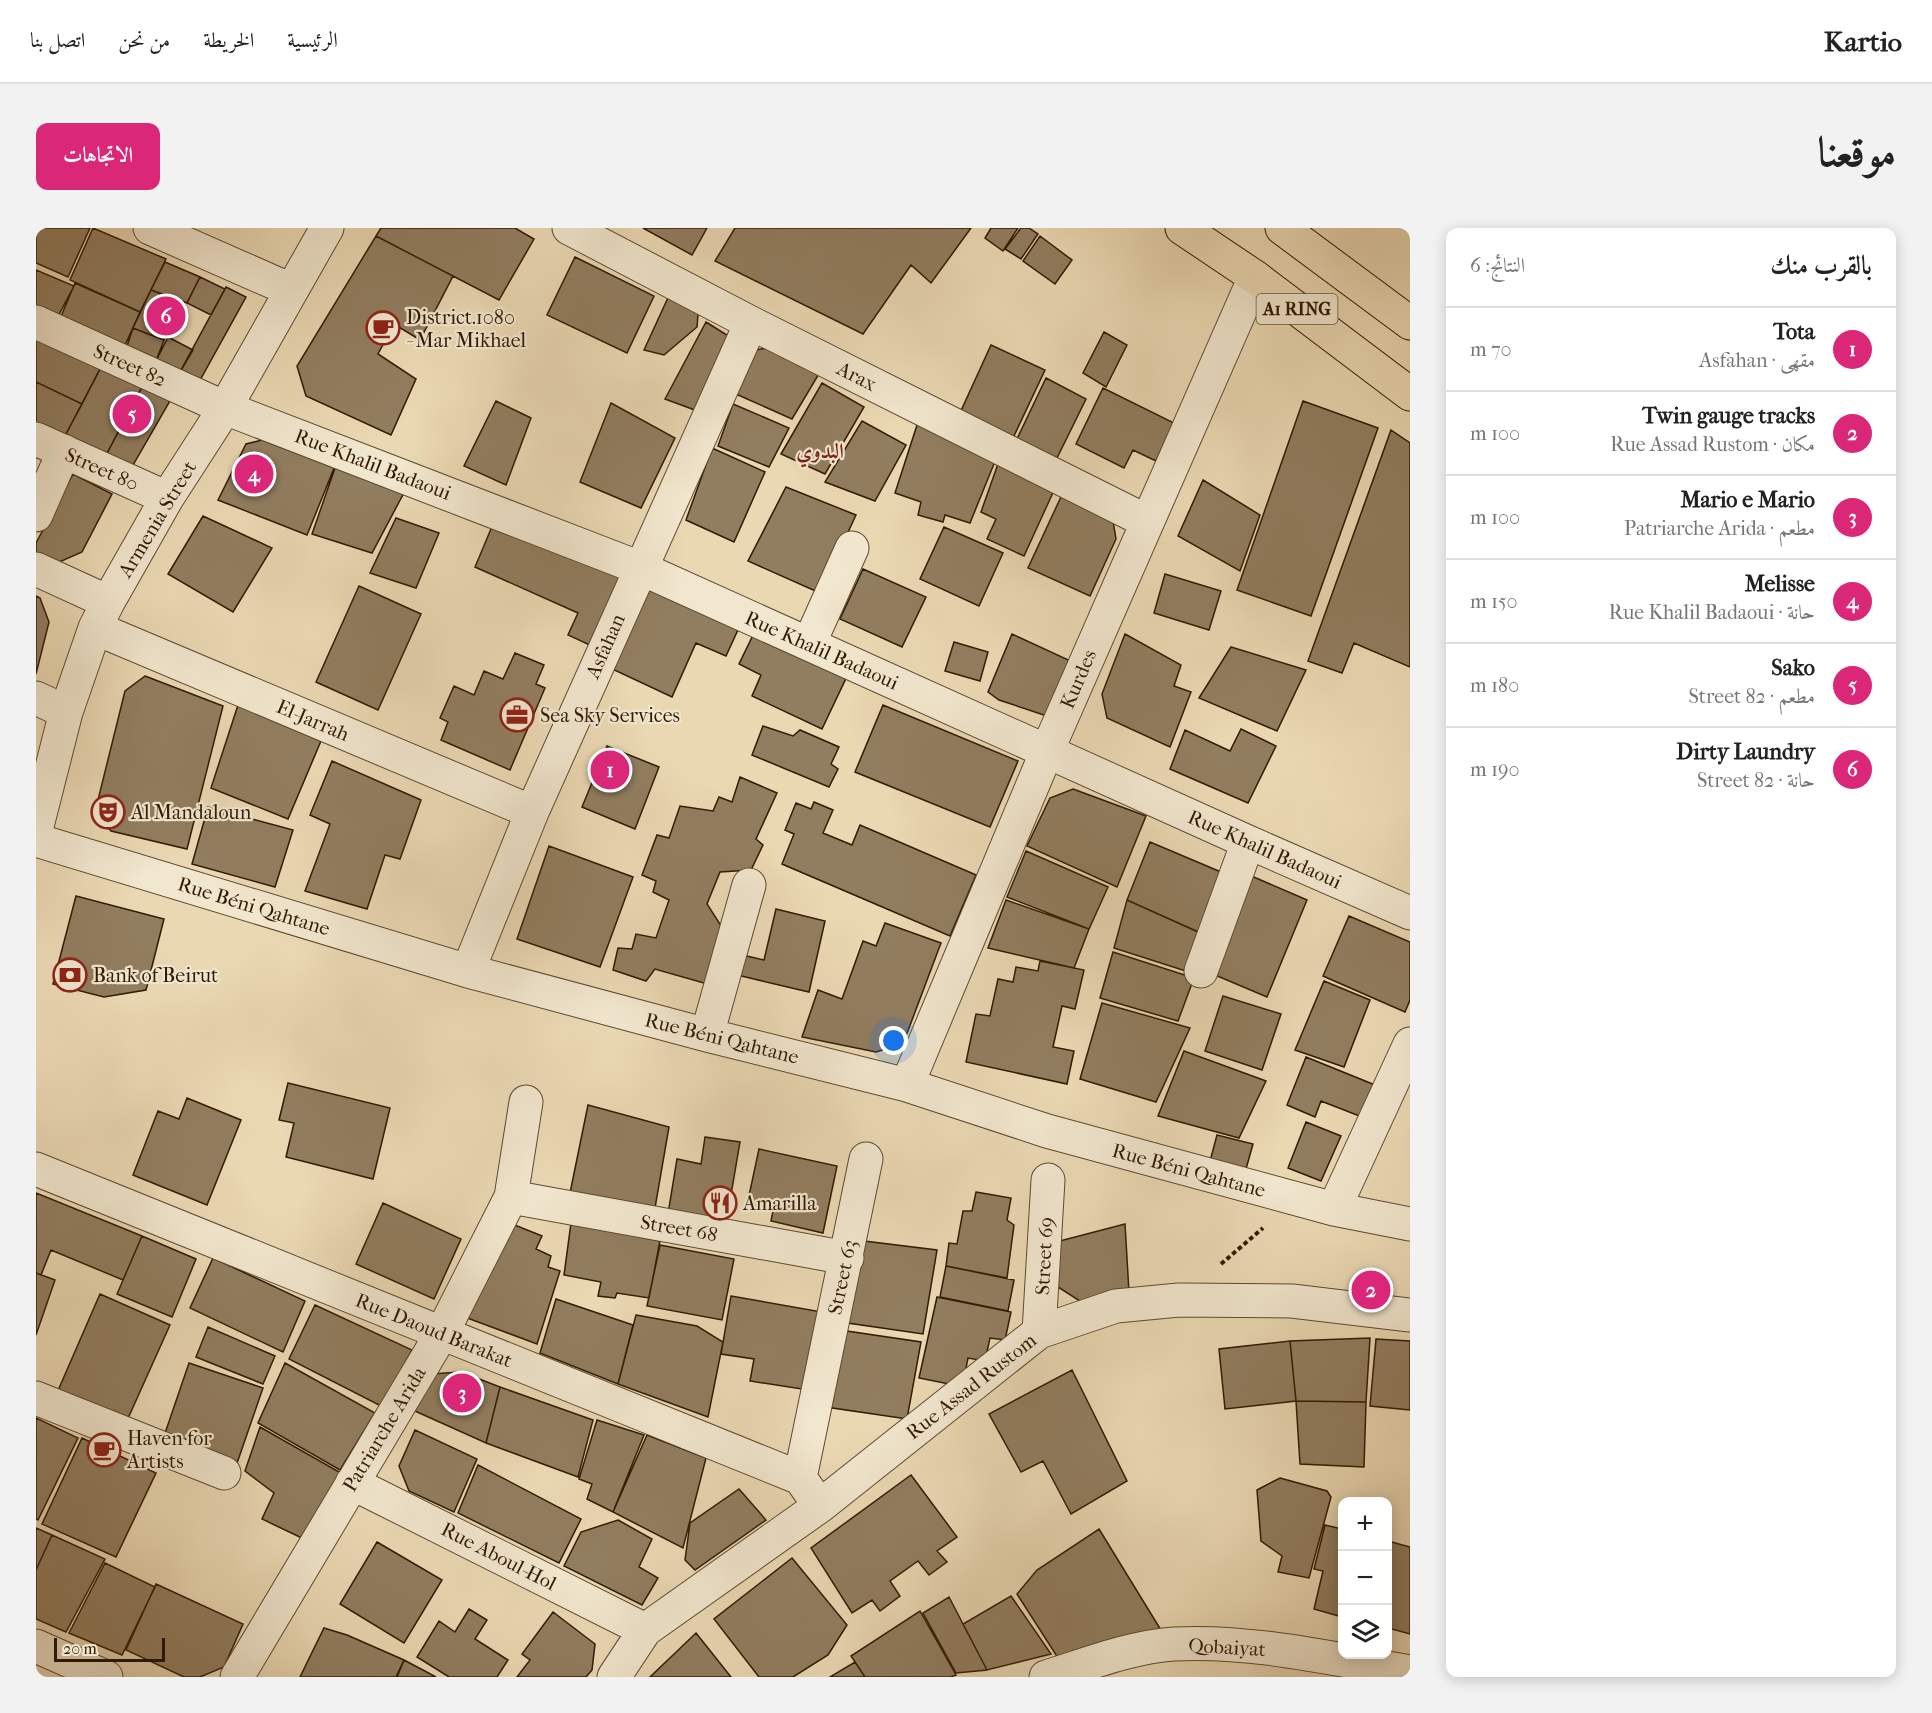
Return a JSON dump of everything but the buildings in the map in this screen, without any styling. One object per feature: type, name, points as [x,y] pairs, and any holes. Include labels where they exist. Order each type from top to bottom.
[{"type":"highway","name":"A1 RING","points":[[1182,228],[1255,277],[1410,394]]},
{"type":"highway","name":"A1 RING","points":[[1282,228],[1410,323]]},
{"type":"street","points":[[150,228],[291,290]]},
{"type":"street","name":"Armenia Street","points":[[36,830],[66,712],[102,615],[167,498],[225,408],[327,228]]},
{"type":"street","name":"Arax","points":[[569,228],[751,323],[1146,521]]},
{"type":"street","name":"Kurdes","points":[[907,1084],[1146,521],[1255,277]]},
{"type":"street","name":"Street 82","points":[[36,322],[225,408]]},
{"type":"street","name":"Asfahan","points":[[468,972],[532,812],[751,323]]},
{"type":"street","name":"Rue Khalil Badaoui","points":[[225,408],[640,568],[1410,913]]},
{"type":"street","points":[[36,515],[50,445]]},
{"type":"street","name":"Street 80","points":[[50,445],[167,498]]},
{"type":"street","points":[[809,644],[852,548]]},
{"type":"street","name":"El-Jarrah","points":[[36,569],[102,615],[532,812]]},
{"type":"street","points":[[36,698],[66,712]]},
{"type":"street","name":"Rue Béni Qahtane","points":[[36,840],[468,972],[707,1035],[907,1084],[1047,1131],[1334,1209],[1410,1224]]},
{"type":"street","points":[[1201,971],[1248,842]]},
{"type":"street","points":[[707,1035],[748,885]]},
{"type":"street","points":[[1334,1209],[1410,1044]]},
{"type":"street","name":"Patriarche Arida","points":[[237,1677],[442,1333],[511,1197],[526,1102]]},
{"type":"street","name":"Street 63","points":[[800,1478],[866,1159]]},
{"type":"street","name":"Rue Daoud Barakat","points":[[36,1169],[800,1478]]},
{"type":"street","name":"Street 69","points":[[1039,1332],[1048,1180]]},
{"type":"street","name":"Street 68","points":[[511,1197],[847,1258]]},
{"type":"street","name":"Rue Assad Rustom","points":[[614,1677],[645,1630],[820,1506],[1039,1332],[1116,1306],[1179,1300],[1292,1301],[1410,1315]]},
{"type":"street","points":[[36,1398],[225,1473]]},
{"type":"street","points":[[800,1478],[820,1506]]},
{"type":"street","name":"Rue Aboul-Hol","points":[[352,1483],[645,1630]]},
{"type":"street","name":"Qobaiyat","points":[[1067,1675],[1137,1650],[1173,1644],[1210,1644],[1274,1649],[1410,1672]]},
{"type":"street","points":[[36,1646],[106,1677]]},
{"type":"path","points":[[1179,1300],[1267,1224]]},
{"type":"place","name":"Dirty Laundry","points":[[166,316]]},
{"type":"place","name":"District.1080 - Mar Mikhael","points":[[383,328]]},
{"type":"place","name":"Sako","points":[[132,414]]},
{"type":"place","name":"Melisse","points":[[254,474]]},
{"type":"place","name":"Sea Sky Services","points":[[517,715]]},
{"type":"place","name":"Tota","points":[[610,770]]},
{"type":"place","name":"Al Mandaloun","points":[[108,812]]},
{"type":"place","name":"Bank of Beirut","points":[[70,975]]},
{"type":"place","name":"Amarilla","points":[[720,1203]]},
{"type":"place","name":"Twin gauge tracks","points":[[1371,1290]]},
{"type":"place","name":"Mario e Mario","points":[[462,1393]]},
{"type":"place","name":"Haven for Artists","points":[[104,1450]]},
{"type":"district","name":"البدوي","points":[[820,451]]}]
